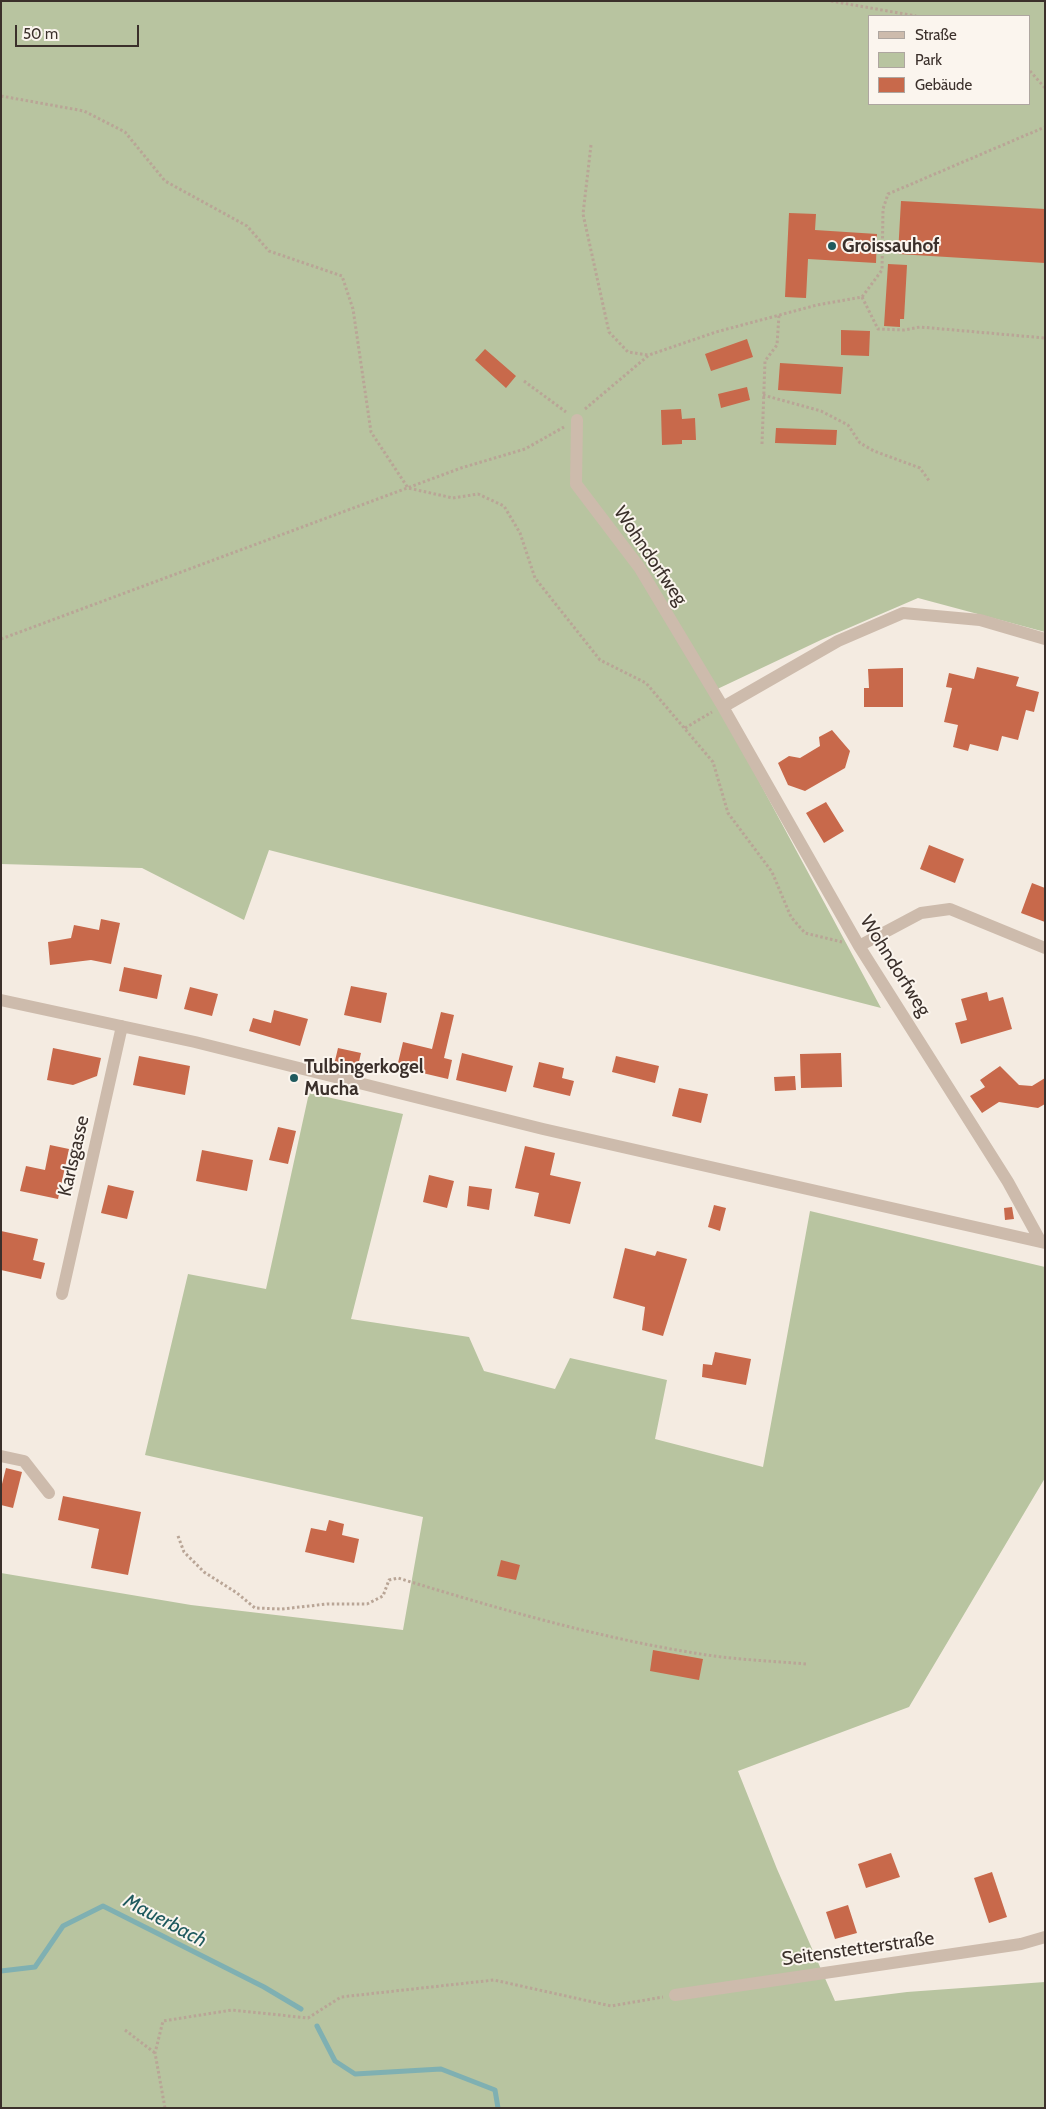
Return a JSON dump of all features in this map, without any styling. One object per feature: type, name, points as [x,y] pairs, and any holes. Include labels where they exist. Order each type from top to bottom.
[{"type":"street","name":"Wohndorfweg","points":[[577,420],[576,484],[639,567],[723,707],[859,946],[1008,1182],[1043,1243]]},
{"type":"street","points":[[723,707],[838,641],[902,613],[980,620],[1045,639]]},
{"type":"street","points":[[859,946],[921,913],[950,909],[1045,948]]},
{"type":"street","points":[[1,1000],[195,1042],[576,1137],[1043,1243]]},
{"type":"street","name":"Karlsgasse","points":[[62,1294],[122,1026]]},
{"type":"street","points":[[1,1456],[24,1461],[49,1493]]},
{"type":"street","name":"Seitenstetterstraße","points":[[676,1995],[1021,1944],[1045,1937]]},
{"type":"path","points":[[831,1],[910,15]]},
{"type":"path","points":[[1031,72],[1045,88]]},
{"type":"path","points":[[1,96],[84,111],[125,132],[165,181],[247,226],[269,251],[342,276],[353,309],[371,432],[408,488],[453,498],[478,494],[504,506],[520,533],[535,578],[600,660],[646,683],[713,762],[728,814],[772,872],[790,917],[805,934],[859,946]]},
{"type":"path","points":[[1,639],[461,468],[525,448],[577,420],[587,406],[649,355],[716,332],[779,315],[862,297],[882,270],[883,209],[888,194],[1045,127]]},
{"type":"path","points":[[591,145],[583,214],[609,332],[628,352],[649,355]]},
{"type":"path","points":[[862,297],[878,329],[904,330],[920,327],[1045,338]]},
{"type":"path","points":[[762,444],[765,361],[777,345],[779,315]]},
{"type":"path","points":[[524,381],[577,420]]},
{"type":"path","points":[[764,394],[821,411],[848,425],[860,443],[874,451],[920,468],[930,482]]},
{"type":"path","points":[[685,728],[723,707]]},
{"type":"path","points":[[178,1536],[184,1552],[204,1572],[237,1593],[255,1608],[282,1609],[326,1604],[367,1604],[383,1596],[389,1580],[398,1578],[496,1608],[617,1637],[708,1655],[806,1664]]},
{"type":"path","points":[[165,2108],[155,2053],[163,2021],[232,2010],[308,2018],[341,1997],[494,1980],[611,2006],[676,1995]]},
{"type":"path","points":[[125,2030],[155,2053]]},
{"type":"green space","points":[[1,1],[1045,1],[1045,632],[918,598],[823,639],[711,692],[881,1008],[269,850],[244,920],[142,868],[1,864]]},
{"type":"green space","points":[[309,1093],[403,1114],[351,1319],[469,1337],[484,1371],[555,1389],[570,1358],[667,1380],[655,1439],[763,1467],[810,1211],[1045,1267],[1045,1478],[909,1707],[738,1771],[777,1869],[835,2001],[907,1992],[1045,1982],[1045,2108],[1,2108],[1,1573],[191,1605],[403,1630],[423,1517],[145,1455],[188,1274],[266,1289]]},
{"type":"building","points":[[901,201],[1045,209],[1045,263],[898,254]]},
{"type":"building","name":"Groissauhof","points":[[789,213],[816,214],[815,230],[877,234],[876,263],[808,259],[806,298],[785,297]]},
{"type":"building","points":[[888,264],[907,265],[904,319],[900,319],[900,327],[884,326]]},
{"type":"building","points":[[841,330],[870,331],[869,356],[841,355]]},
{"type":"building","points":[[747,339],[753,357],[711,371],[705,354]]},
{"type":"building","points":[[485,349],[516,376],[506,388],[475,360]]},
{"type":"building","points":[[780,363],[843,367],[841,394],[778,390]]},
{"type":"building","points":[[747,387],[750,400],[721,408],[718,394]]},
{"type":"building","points":[[681,409],[682,419],[695,418],[696,440],[682,440],[682,444],[662,445],[661,410]]},
{"type":"building","points":[[776,428],[837,430],[836,445],[775,443]]},
{"type":"building","points":[[977,667],[1019,677],[1016,686],[1039,692],[1034,712],[1026,710],[1018,740],[1002,736],[998,751],[970,744],[968,751],[953,747],[958,725],[944,722],[952,688],[946,687],[949,673],[974,679]]},
{"type":"building","points":[[903,668],[903,707],[864,707],[864,688],[869,688],[868,669]]},
{"type":"building","points":[[832,730],[850,751],[845,768],[805,791],[788,785],[778,763],[789,756],[800,758],[820,746],[819,737]]},
{"type":"building","points":[[826,802],[844,831],[824,843],[806,813]]},
{"type":"building","points":[[929,845],[964,859],[955,883],[920,869]]},
{"type":"building","points":[[1032,883],[1045,888],[1045,922],[1021,913]]},
{"type":"building","points":[[101,919],[120,923],[111,964],[91,960],[50,965],[48,942],[71,938],[74,925],[99,930]]},
{"type":"building","points":[[124,967],[162,975],[157,999],[119,991]]},
{"type":"building","points":[[351,986],[387,993],[381,1023],[344,1015]]},
{"type":"building","points":[[190,987],[218,994],[212,1016],[184,1009]]},
{"type":"building","points":[[987,992],[989,1001],[1003,997],[1012,1029],[961,1044],[955,1023],[967,1020],[961,999]]},
{"type":"building","points":[[274,1010],[308,1019],[300,1046],[249,1031],[253,1018],[271,1023]]},
{"type":"building","points":[[441,1012],[454,1015],[444,1058],[452,1060],[448,1079],[397,1067],[403,1042],[432,1049]]},
{"type":"building","points":[[53,1048],[101,1058],[97,1076],[73,1085],[47,1080]]},
{"type":"building","points":[[338,1048],[361,1053],[357,1070],[334,1065]]},
{"type":"building","points":[[462,1053],[513,1066],[506,1092],[456,1080]]},
{"type":"building","points":[[841,1053],[842,1087],[801,1088],[800,1054]]},
{"type":"building","points":[[139,1056],[190,1066],[185,1095],[133,1085]]},
{"type":"building","points":[[616,1056],[659,1066],[655,1083],[612,1072]]},
{"type":"building","points":[[539,1062],[564,1068],[562,1078],[574,1081],[570,1096],[533,1087]]},
{"type":"building","points":[[1000,1066],[1019,1085],[1032,1086],[1045,1078],[1045,1104],[1038,1108],[999,1102],[982,1113],[970,1096],[985,1087],[980,1080]]},
{"type":"building","points":[[795,1076],[796,1090],[775,1091],[774,1077]]},
{"type":"building","points":[[679,1088],[708,1094],[701,1123],[672,1116]]},
{"type":"building","points":[[278,1127],[296,1131],[288,1164],[269,1160]]},
{"type":"building","points":[[50,1145],[69,1149],[58,1199],[20,1191],[26,1166],[45,1170]]},
{"type":"building","points":[[525,1146],[555,1153],[550,1175],[581,1182],[570,1224],[534,1216],[539,1193],[515,1188]]},
{"type":"building","points":[[202,1150],[253,1160],[247,1191],[196,1181]]},
{"type":"building","points":[[429,1175],[454,1181],[447,1208],[423,1202]]},
{"type":"building","points":[[108,1185],[134,1191],[127,1219],[101,1213]]},
{"type":"building","points":[[469,1186],[492,1189],[489,1210],[467,1206]]},
{"type":"building","points":[[714,1205],[726,1208],[720,1231],[708,1227]]},
{"type":"building","points":[[1012,1207],[1014,1219],[1005,1220],[1004,1208]]},
{"type":"building","points":[[1,1231],[38,1239],[33,1260],[45,1263],[41,1279],[1,1270]]},
{"type":"building","points":[[625,1248],[655,1256],[657,1251],[687,1259],[663,1336],[642,1330],[645,1307],[613,1298]]},
{"type":"building","points":[[715,1352],[751,1359],[746,1385],[702,1377],[703,1364],[712,1365]]},
{"type":"building","points":[[6,1468],[22,1472],[13,1508],[1,1505],[1,1488]]},
{"type":"building","points":[[63,1496],[141,1512],[128,1575],[91,1568],[99,1529],[58,1520]]},
{"type":"building","points":[[329,1520],[344,1524],[342,1535],[359,1539],[354,1563],[305,1552],[311,1528],[326,1531]]},
{"type":"building","points":[[501,1560],[520,1565],[516,1580],[497,1576]]},
{"type":"building","points":[[653,1650],[703,1659],[699,1680],[650,1671]]},
{"type":"building","points":[[891,1853],[900,1877],[866,1888],[858,1864]]},
{"type":"building","points":[[992,1872],[1007,1917],[989,1923],[974,1878]]},
{"type":"building","points":[[848,1905],[857,1933],[835,1939],[826,1912]]},
{"type":"waterway","name":"Mauerbach","points":[[1,1971],[35,1967],[63,1926],[103,1906],[264,1987],[301,2009]]},
{"type":"waterway","name":"Mauerbach","points":[[317,2026],[335,2061],[355,2074],[441,2069],[495,2090],[498,2108]]},
{"type":"place","name":"Groissauhof","points":[[832,246]]},
{"type":"place","name":"Tulbingerkogel Mucha","points":[[294,1078]]}]
